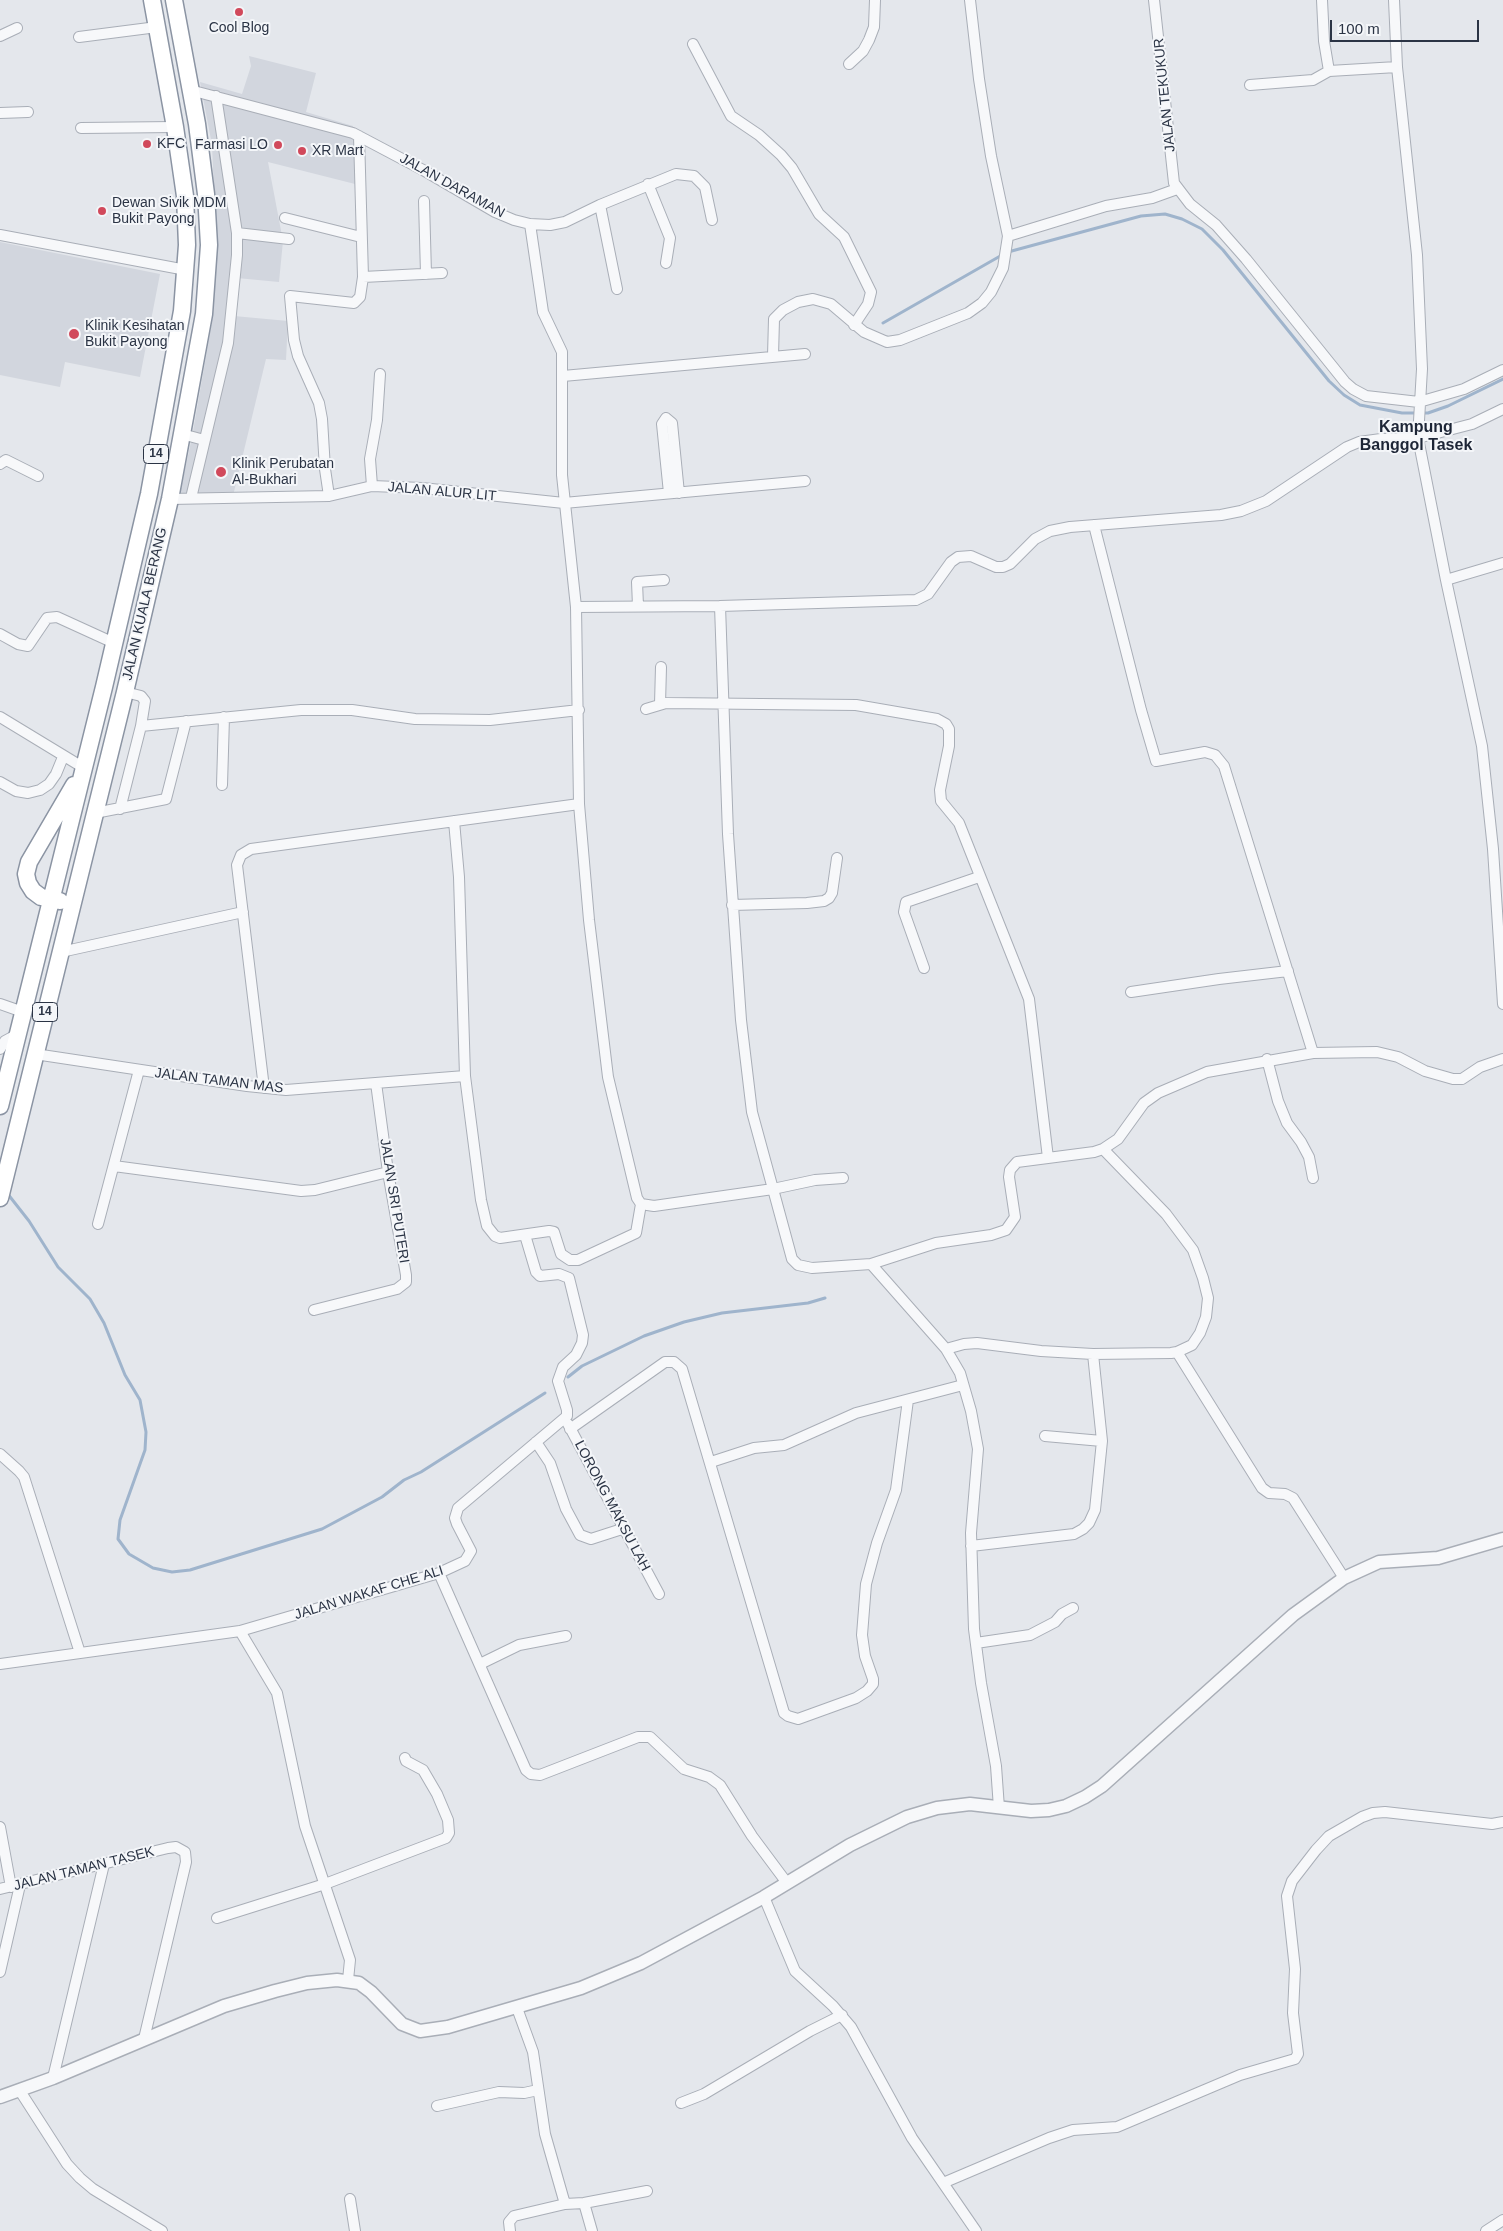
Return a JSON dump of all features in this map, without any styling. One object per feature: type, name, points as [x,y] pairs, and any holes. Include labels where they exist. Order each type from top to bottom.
[{"type":"highway","points":[[144,0],[156,22]]},
{"type":"highway","name":"JALAN KUALA BERANG","points":[[0,1106],[84,769],[149,494],[182,311],[188,245],[185,196],[175,127],[152,0]]},
{"type":"highway","name":"JALAN KUALA BERANG","points":[[0,1198],[125,692],[170,499],[204,314],[209,245],[203,169],[176,5]]},
{"type":"highway","points":[[80,875],[73,892],[67,899],[59,902],[41,898],[28,883],[26,874],[29,862],[36,848],[84,769]]},
{"type":"street","points":[[849,64],[863,51],[869,40],[874,26],[875,0]]},
{"type":"street","points":[[773,356],[774,319],[784,310],[798,302],[813,299],[831,304],[854,325],[874,337],[887,342],[900,340],[968,313],[982,303],[991,292],[1003,268],[1008,236],[990,146],[970,0]]},
{"type":"street","name":"JALAN TEKUKUR","points":[[1154,0],[1166,91],[1172,175],[1177,189]]},
{"type":"street","points":[[1322,0],[1324,41],[1329,71]]},
{"type":"street","points":[[1394,0],[1397,67],[1417,255],[1422,369],[1418,436],[1446,580],[1482,746],[1493,849],[1503,1004]]},
{"type":"street","points":[[79,38],[156,22]]},
{"type":"street","points":[[0,36],[18,28]]},
{"type":"street","points":[[693,44],[731,116],[759,135],[781,155],[792,168],[819,214],[844,237],[871,292],[868,304],[854,325]]},
{"type":"street","points":[[1250,85],[1313,80],[1329,71],[1397,67]]},
{"type":"street","name":"JALAN DARAMAN","points":[[190,90],[359,136],[496,212],[514,220],[530,224],[550,225],[566,222],[648,184],[676,174],[694,176],[705,187],[712,220]]},
{"type":"street","points":[[192,498],[204,440],[228,344],[238,256],[216,96]]},
{"type":"street","points":[[0,113],[28,112]]},
{"type":"street","points":[[81,128],[175,127]]},
{"type":"street","points":[[329,496],[325,469],[322,419],[319,404],[298,356],[294,340],[290,296],[354,303],[358,301],[363,277],[359,136]]},
{"type":"street","points":[[648,184],[670,238],[666,263]]},
{"type":"street","points":[[1008,236],[1106,206],[1152,198],[1177,189],[1190,204],[1216,225],[1246,258],[1339,376],[1353,389],[1366,396],[1419,404],[1464,389],[1503,370]]},
{"type":"street","points":[[424,201],[426,274]]},
{"type":"street","points":[[600,205],[617,290]]},
{"type":"street","points":[[285,218],[362,237]]},
{"type":"street","points":[[454,821],[459,877],[465,1076],[481,1200],[488,1226],[495,1236],[500,1238],[549,1231],[554,1232],[561,1254],[570,1260],[578,1260],[636,1233],[641,1204],[637,1198],[608,1076],[589,920],[579,804],[576,607],[562,475],[563,376],[560,346],[543,312],[530,224]]},
{"type":"street","points":[[236,234],[289,239]]},
{"type":"street","points":[[0,235],[186,270]]},
{"type":"street","points":[[363,277],[442,273]]},
{"type":"street","points":[[563,376],[805,354]]},
{"type":"street","points":[[372,486],[370,459],[377,420],[380,374]]},
{"type":"street","points":[[576,607],[720,606],[916,600],[928,594],[951,562],[958,557],[971,556],[996,567],[1003,567],[1010,564],[1044,534],[1070,527],[1221,515],[1241,511],[1266,501],[1309,471],[1353,445],[1369,440],[1418,436],[1472,424],[1503,409]]},
{"type":"street","points":[[666,418],[672,423],[674,493],[662,424],[666,418]]},
{"type":"street","points":[[182,434],[204,440]]},
{"type":"street","points":[[0,464],[6,460],[38,476]]},
{"type":"street","name":"JALAN ALUR LIT","points":[[170,499],[329,496],[372,486],[422,488],[564,503],[805,481]]},
{"type":"street","points":[[1094,525],[1140,710],[1156,761],[1205,752],[1215,755],[1224,766],[1313,1053]]},
{"type":"street","points":[[1446,580],[1503,563]]},
{"type":"street","points":[[638,606],[638,582],[664,580]]},
{"type":"street","points":[[720,606],[722,703],[732,905],[747,1087],[792,1259],[798,1265],[812,1268],[871,1264],[936,1243],[991,1235],[1006,1230],[1015,1217],[1009,1177],[1012,1166],[1017,1162],[1104,1149],[1118,1139],[1144,1103],[1158,1093],[1207,1072],[1267,1059],[1313,1053],[1377,1052],[1398,1057],[1425,1071],[1452,1079],[1462,1079],[1480,1067],[1503,1059]]},
{"type":"street","points":[[0,634],[18,644],[28,646],[47,618],[57,617],[114,643]]},
{"type":"street","points":[[660,704],[661,667]]},
{"type":"street","points":[[120,809],[141,726],[144,697],[125,692]]},
{"type":"street","points":[[646,709],[660,704],[867,705],[943,721],[949,729],[949,735],[940,796],[945,806],[959,823],[1029,999],[1048,1158]]},
{"type":"street","points":[[141,726],[301,710],[352,710],[415,719],[490,720],[579,710]]},
{"type":"street","points":[[0,717],[84,769]]},
{"type":"street","points":[[222,785],[224,717]]},
{"type":"street","points":[[95,813],[166,799],[186,721]]},
{"type":"street","points":[[0,782],[16,792],[28,793],[40,790],[49,784],[56,774],[63,756]]},
{"type":"street","points":[[264,1088],[237,865],[238,860],[245,851],[579,804]]},
{"type":"street","points":[[1493,849],[1503,843]]},
{"type":"street","points":[[732,905],[807,903],[829,898],[832,893],[837,858]]},
{"type":"street","points":[[924,968],[904,912],[906,902],[979,877]]},
{"type":"street","points":[[61,952],[243,912]]},
{"type":"street","points":[[1131,992],[1288,971]]},
{"type":"street","points":[[0,1004],[23,1012]]},
{"type":"street","points":[[0,1049],[5,1041],[18,1034]]},
{"type":"street","name":"JALAN TAMAN MAS","points":[[35,1054],[286,1090],[465,1076]]},
{"type":"street","points":[[1267,1059],[1278,1101],[1287,1123],[1309,1157],[1313,1178]]},
{"type":"street","points":[[98,1224],[139,1070]]},
{"type":"street","name":"JALAN SRI PUTERI","points":[[314,1310],[397,1289],[406,1282],[376,1083]]},
{"type":"street","points":[[946,1348],[964,1344],[977,1344],[1024,1350],[1092,1354],[1177,1352],[1192,1345],[1200,1333],[1206,1317],[1208,1298],[1193,1250],[1166,1214],[1104,1149]]},
{"type":"street","points":[[114,1166],[301,1191],[315,1190],[388,1172]]},
{"type":"street","points":[[641,1204],[654,1206],[773,1189],[815,1180],[843,1178]]},
{"type":"street","points":[[526,1235],[536,1272],[540,1276],[559,1274],[569,1278],[583,1335],[580,1348],[564,1367],[558,1382],[567,1410],[565,1418]]},
{"type":"street","points":[[871,1264],[946,1348],[960,1373],[971,1412],[978,1449],[971,1546],[976,1643],[996,1766],[999,1808]]},
{"type":"street","points":[[1177,1352],[1262,1488],[1269,1493],[1285,1494],[1293,1498],[1344,1578]]},
{"type":"street","points":[[971,1546],[1074,1534],[1083,1529],[1093,1516],[1102,1441],[1092,1354]]},
{"type":"street","points":[[570,1429],[665,1362],[674,1362],[682,1369],[784,1713],[798,1718],[856,1698],[867,1691],[873,1684],[873,1679],[864,1656],[862,1635],[866,1584],[877,1543],[896,1490],[908,1400]]},
{"type":"street","points":[[711,1462],[754,1448],[784,1444],[856,1413],[963,1384]]},
{"type":"street","name":"LORONG MAKSU LAH","points":[[565,1418],[622,1529],[659,1594]]},
{"type":"street","name":"JALAN WAKAF CHE ALI","points":[[0,1664],[240,1630],[440,1573],[465,1560],[470,1555],[470,1548],[455,1518],[458,1508],[565,1418]]},
{"type":"street","points":[[1045,1436],[1102,1441]]},
{"type":"street","points":[[536,1442],[550,1463],[566,1509],[580,1535],[591,1539],[622,1529]]},
{"type":"street","points":[[0,1454],[20,1471],[24,1477],[80,1653]]},
{"type":"street","points":[[0,2097],[53,2078],[224,2006],[275,1990],[307,1983],[348,1980],[364,1986],[402,2024],[420,2031],[448,2027],[581,1988],[641,1964],[764,1897],[850,1845],[922,1812],[952,1805],[970,1804],[1031,1812],[1049,1810],[1085,1797],[1102,1786],[1294,1615],[1344,1578],[1379,1562],[1438,1558],[1503,1539]]},
{"type":"street","points":[[440,1573],[526,1770],[531,1774],[540,1775],[638,1737],[650,1737],[688,1772],[709,1777],[720,1785],[752,1836],[787,1883]]},
{"type":"street","points":[[976,1643],[1030,1635],[1055,1622],[1062,1614],[1073,1608]]},
{"type":"street","points":[[240,1630],[277,1693],[305,1826],[350,1960],[348,1980]]},
{"type":"street","points":[[480,1664],[519,1645],[566,1636]]},
{"type":"street","points":[[217,1918],[325,1884],[446,1838],[449,1833],[448,1820],[432,1785],[423,1770],[406,1761],[405,1758]]},
{"type":"street","points":[[943,2183],[1050,2138],[1073,2130],[1117,2126],[1240,2075],[1295,2059],[1298,2054],[1293,2013],[1295,1969],[1287,1896],[1292,1881],[1316,1850],[1329,1836],[1362,1817],[1373,1813],[1385,1812],[1492,1824],[1503,1822]]},
{"type":"street","points":[[0,1827],[16,1886],[0,1972]]},
{"type":"street","name":"JALAN TAMAN TASEK","points":[[0,1890],[168,1848],[181,1849],[187,1856],[186,1862],[144,2039]]},
{"type":"street","points":[[53,2078],[104,1864]]},
{"type":"street","points":[[764,1897],[794,1971],[842,2015],[851,2027],[912,2138],[976,2231]]},
{"type":"street","points":[[517,2008],[533,2052],[545,2134],[565,2204]]},
{"type":"street","points":[[681,2103],[704,2094],[810,2031],[842,2015]]},
{"type":"street","points":[[20,2090],[67,2164],[80,2178],[93,2190],[162,2231]]},
{"type":"street","points":[[437,2106],[499,2092],[524,2093],[538,2090]]},
{"type":"street","points":[[510,2231],[509,2222],[514,2216],[565,2204],[584,2203],[646,2191]]},
{"type":"street","points":[[350,2199],[355,2231]]},
{"type":"street","points":[[584,2203],[592,2231]]},
{"type":"street","points":[[1486,2231],[1503,2220]]},
{"type":"shaded area","points":[[249,56],[316,73],[306,112],[353,126],[355,184],[268,162],[283,241],[279,282],[237,278],[234,316],[288,321],[286,360],[266,359],[232,500],[178,502],[192,437],[212,322],[216,239],[212,145],[200,82],[242,94],[251,66]]},
{"type":"shaded area","name":"Klinik Kesihatan Bukit Payong","points":[[0,242],[160,274],[140,377],[65,362],[60,387],[0,375]]},
{"type":"waterway","points":[[1008,252],[1141,216],[1165,214],[1182,219],[1202,229],[1223,250],[1329,381],[1344,395],[1360,405],[1402,413],[1428,413],[1448,406],[1503,379]]},
{"type":"waterway","points":[[883,323],[1002,255]]},
{"type":"waterway","points":[[7,1193],[29,1221],[58,1267],[90,1299],[104,1323],[125,1375],[140,1400],[146,1432],[145,1450],[120,1520],[118,1539],[129,1554],[153,1568],[172,1572],[190,1570],[322,1529],[382,1497],[404,1480],[421,1472],[545,1393]]},
{"type":"waterway","points":[[568,1377],[582,1366],[644,1336],[684,1322],[722,1313],[808,1303],[825,1298]]},
{"type":"place","name":"Cool Blog","points":[[239,12]]},
{"type":"place","name":"KFC","points":[[147,144]]},
{"type":"place","name":"Farmasi LO","points":[[278,145]]},
{"type":"place","name":"XR Mart","points":[[302,151]]},
{"type":"place","name":"Dewan Sivik MDM Bukit Payong","points":[[102,211]]},
{"type":"place","name":"Klinik Kesihatan Bukit Payong","points":[[74,334]]},
{"type":"place","name":"Klinik Perubatan Al-Bukhari","points":[[221,472]]},
{"type":"district","name":"Kampung Banggol Tasek","points":[[1416,437]]}]
